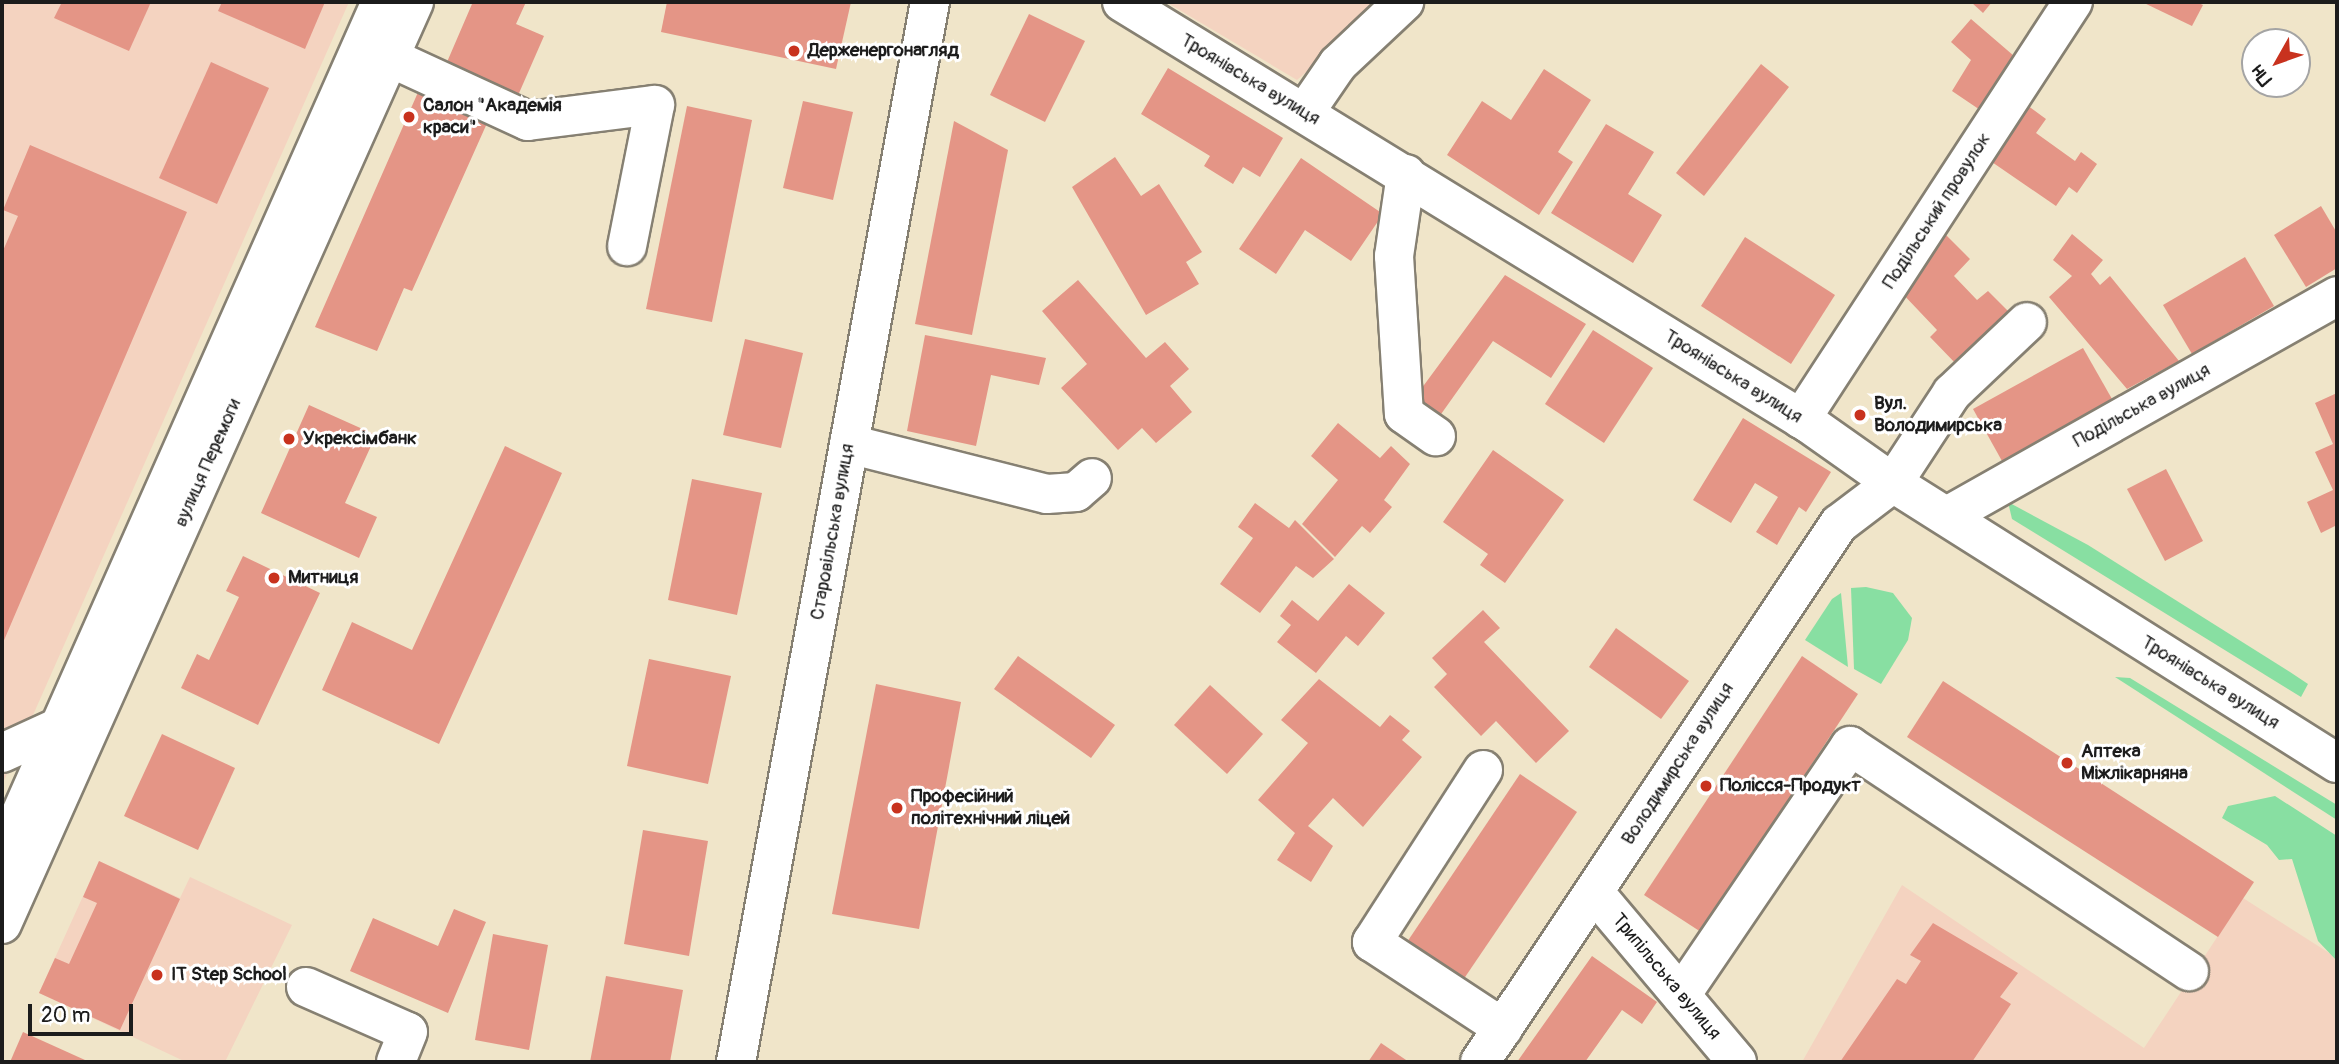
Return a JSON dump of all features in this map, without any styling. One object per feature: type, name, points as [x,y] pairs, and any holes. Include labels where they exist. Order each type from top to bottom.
[{"type":"street","name":"вулиця Перемоги","points":[[2,925],[376,51],[382,2]]},
{"type":"street","name":"вулиця Перемоги","points":[[2,856],[59,727],[376,51],[414,2]]},
{"type":"street","name":"Старовільська вулиця","points":[[736,1062],[930,2]]},
{"type":"street","name":"Троянівська вулиця","points":[[1122,2],[1801,419],[1894,483],[2337,763]]},
{"type":"street","points":[[1304,112],[1338,64],[1404,2]]},
{"type":"street","name":"Подільський провулок","points":[[1801,419],[2073,2]]},
{"type":"street","points":[[376,51],[528,121],[655,105],[627,246]]},
{"type":"street","points":[[1406,174],[1394,256],[1404,414],[1436,436]]},
{"type":"street","name":"Подільська вулиця","points":[[1947,516],[2337,296]]},
{"type":"street","points":[[1894,483],[1952,393],[2027,322]]},
{"type":"street","points":[[849,444],[1047,494],[1076,492],[1092,478]]},
{"type":"street","name":"Володимирська вулиця","points":[[1480,1062],[1839,524],[1894,483]]},
{"type":"street","points":[[2,753],[59,727]]},
{"type":"street","points":[[1681,995],[1850,746],[2189,971]]},
{"type":"street","points":[[1483,770],[1372,942],[1503,1028]]},
{"type":"street","name":"Трипільська вулиця","points":[[1594,892],[1737,1062]]},
{"type":"street","points":[[306,986],[408,1032],[396,1062]]},
{"type":"shaded area","points":[[2,2],[349,2],[2,785]]},
{"type":"shaded area","points":[[1166,2],[1387,2],[1297,80]]},
{"type":"shaded area","name":"IT Step School","points":[[99,861],[180,898],[190,877],[292,925],[225,1062],[186,1062],[39,993]]},
{"type":"shaded area","points":[[1902,885],[2144,1048],[2243,898],[2337,958],[2337,1062],[1802,1062]]},
{"type":"green space","points":[[2008,502],[2088,545],[2290,672],[2308,684],[2301,697],[2012,519]]},
{"type":"green space","points":[[1866,587],[1893,593],[1912,618],[1908,640],[1881,684],[1854,669],[1851,588]]},
{"type":"green space","points":[[1841,593],[1848,667],[1805,640],[1832,599]]},
{"type":"green space","points":[[2115,677],[2130,678],[2337,805],[2337,820]]},
{"type":"green space","points":[[2275,796],[2337,836],[2337,961],[2318,941],[2292,859],[2279,860],[2267,845],[2222,818],[2228,806]]},
{"type":"building","points":[[62,2],[151,2],[129,51],[54,18]]},
{"type":"building","points":[[222,2],[325,2],[305,49],[218,11]]},
{"type":"building","points":[[467,2],[526,2],[516,24],[544,36],[516,100],[444,69],[472,4]]},
{"type":"building","name":"Держенергонагляд","points":[[667,2],[851,2],[836,69],[661,32]]},
{"type":"building","points":[[1971,2],[1992,2],[1983,13]]},
{"type":"building","points":[[2142,2],[2196,2],[2203,5],[2192,26]]},
{"type":"building","points":[[1029,14],[1085,41],[1045,122],[990,95]]},
{"type":"building","points":[[1971,19],[2021,62],[1989,116],[1952,91],[1971,60],[1951,42]]},
{"type":"building","points":[[211,62],[269,88],[217,204],[159,178]]},
{"type":"building","points":[[1761,64],[1789,87],[1704,196],[1676,173]]},
{"type":"building","points":[[1168,68],[1283,138],[1260,177],[1243,167],[1233,184],[1204,166],[1210,156],[1141,114]]},
{"type":"building","points":[[1544,69],[1591,100],[1558,152],[1573,162],[1539,215],[1447,155],[1482,101],[1511,120]]},
{"type":"building","points":[[419,90],[488,121],[412,291],[404,288],[377,351],[315,327]]},
{"type":"building","points":[[803,101],[853,112],[833,200],[783,188]]},
{"type":"building","points":[[2027,105],[2046,119],[2036,133],[2075,161],[2081,152],[2097,164],[2077,193],[2069,187],[2056,206],[1989,160]]},
{"type":"building","points":[[687,106],[752,120],[712,322],[646,309]]},
{"type":"building","points":[[954,121],[1008,150],[972,335],[915,324]]},
{"type":"building","points":[[1606,124],[1654,152],[1628,194],[1662,215],[1633,263],[1551,213]]},
{"type":"building","points":[[30,145],[187,212],[2,645],[2,253],[18,216],[3,210]]},
{"type":"building","points":[[1115,157],[1141,196],[1159,184],[1202,252],[1186,262],[1199,284],[1146,315],[1072,187]]},
{"type":"building","points":[[1301,158],[1383,214],[1351,261],[1305,230],[1276,274],[1239,249]]},
{"type":"building","points":[[2321,206],[2337,233],[2337,268],[2306,287],[2274,235]]},
{"type":"building","points":[[1941,230],[1970,259],[1954,276],[1977,300],[1988,291],[2014,317],[1959,367],[1930,337],[1937,330],[1900,291]]},
{"type":"building","points":[[2072,234],[2103,260],[2091,274],[2100,285],[2110,276],[2179,361],[2127,389],[2049,297],[2072,276],[2053,260]]},
{"type":"building","points":[[1745,237],[1835,295],[1791,364],[1701,306]]},
{"type":"building","points":[[2245,257],[2274,306],[2192,354],[2163,305]]},
{"type":"building","points":[[1505,275],[1586,324],[1551,378],[1493,341],[1439,417],[1413,400]]},
{"type":"building","points":[[1078,280],[1146,358],[1165,342],[1189,369],[1170,386],[1192,412],[1156,443],[1142,428],[1118,450],[1061,388],[1087,364],[1042,311]]},
{"type":"building","points":[[1593,330],[1653,368],[1604,443],[1545,404]]},
{"type":"building","points":[[925,335],[1046,358],[1039,385],[991,375],[976,446],[907,431]]},
{"type":"building","points":[[745,339],[803,353],[781,448],[723,435]]},
{"type":"building","points":[[2083,348],[2112,399],[2002,461],[1973,409]]},
{"type":"building","points":[[2337,393],[2337,525],[2321,533],[2307,502],[2333,490],[2315,452],[2333,444],[2315,403]]},
{"type":"building","points":[[309,405],[376,435],[345,503],[377,517],[359,558],[261,513]]},
{"type":"building","points":[[1743,418],[1831,472],[1806,512],[1799,507],[1777,545],[1756,532],[1778,497],[1755,483],[1731,523],[1693,500]]},
{"type":"building","points":[[1338,423],[1380,458],[1391,446],[1410,464],[1384,500],[1392,507],[1370,533],[1362,526],[1335,557],[1302,524],[1338,480],[1311,456]]},
{"type":"building","points":[[505,446],[562,473],[439,744],[322,690],[352,622],[412,650]]},
{"type":"building","points":[[1493,450],[1564,500],[1505,583],[1480,565],[1488,554],[1443,522]]},
{"type":"building","points":[[2166,469],[2203,541],[2165,561],[2127,489]]},
{"type":"building","points":[[692,479],[762,493],[737,615],[668,600]]},
{"type":"building","points":[[1255,503],[1289,528],[1295,520],[1334,559],[1313,578],[1296,566],[1260,613],[1220,584],[1253,538],[1238,527]]},
{"type":"building","name":"Митниця","points":[[243,556],[320,593],[258,725],[181,688],[197,654],[209,660],[239,597],[226,591]]},
{"type":"building","points":[[1349,584],[1385,613],[1358,646],[1346,636],[1316,673],[1277,642],[1291,625],[1280,616],[1292,600],[1318,621]]},
{"type":"building","points":[[1483,610],[1500,628],[1484,642],[1569,731],[1536,763],[1496,721],[1481,736],[1434,687],[1447,674],[1432,658]]},
{"type":"building","points":[[1616,628],[1689,681],[1661,719],[1589,667]]},
{"type":"building","points":[[1018,656],[1115,725],[1091,758],[994,689]]},
{"type":"building","points":[[1802,656],[1858,694],[1701,932],[1644,895]]},
{"type":"building","points":[[649,659],[731,676],[708,784],[627,766]]},
{"type":"building","points":[[1319,679],[1380,727],[1390,715],[1410,731],[1402,740],[1422,757],[1363,827],[1333,798],[1308,826],[1333,846],[1311,882],[1277,860],[1295,833],[1258,800],[1308,743],[1281,720]]},
{"type":"building","points":[[1943,681],[2254,882],[2218,937],[1907,737]]},
{"type":"building","name":"Професійний політехнічний ліцей","points":[[876,684],[961,702],[919,929],[832,914]]},
{"type":"building","points":[[1210,685],[1263,734],[1227,774],[1174,725]]},
{"type":"building","points":[[162,734],[235,768],[198,850],[124,816]]},
{"type":"building","points":[[1520,774],[1577,812],[1459,986],[1403,948]]},
{"type":"building","points":[[643,830],[708,841],[689,956],[624,944]]},
{"type":"building","points":[[99,861],[180,899],[120,1030],[39,993],[55,958],[69,964],[97,903],[83,897]]},
{"type":"building","points":[[454,909],[486,922],[448,1013],[350,971],[373,918],[438,946]]},
{"type":"building","points":[[1933,923],[2018,973],[2000,997],[2011,1004],[1972,1062],[1840,1062],[1897,979],[1906,984],[1921,961],[1910,955]]},
{"type":"building","points":[[493,934],[548,945],[529,1050],[475,1040]]},
{"type":"building","points":[[1592,956],[1657,1002],[1642,1024],[1622,1010],[1585,1062],[1517,1062]]},
{"type":"building","points":[[606,976],[683,990],[670,1062],[590,1062]]},
{"type":"building","points":[[23,1032],[85,1060],[10,1062]]},
{"type":"building","points":[[1381,1043],[1409,1062],[1368,1062]]},
{"type":"place","name":"Держенергонагляд","points":[[794,51]]},
{"type":"place","name":"Салон \"Академія краси\"","points":[[409,117]]},
{"type":"place","name":"Вул. Володимирська","points":[[1860,415]]},
{"type":"place","name":"Укрексімбанк","points":[[289,439]]},
{"type":"place","name":"Митниця","points":[[274,578]]},
{"type":"place","name":"Аптека Міжлікарняна","points":[[2067,763]]},
{"type":"place","name":"Полісся-Продукт","points":[[1706,786]]},
{"type":"place","name":"Професійний політехнічний ліцей","points":[[897,808]]},
{"type":"place","name":"IT Step School","points":[[157,975]]}]
